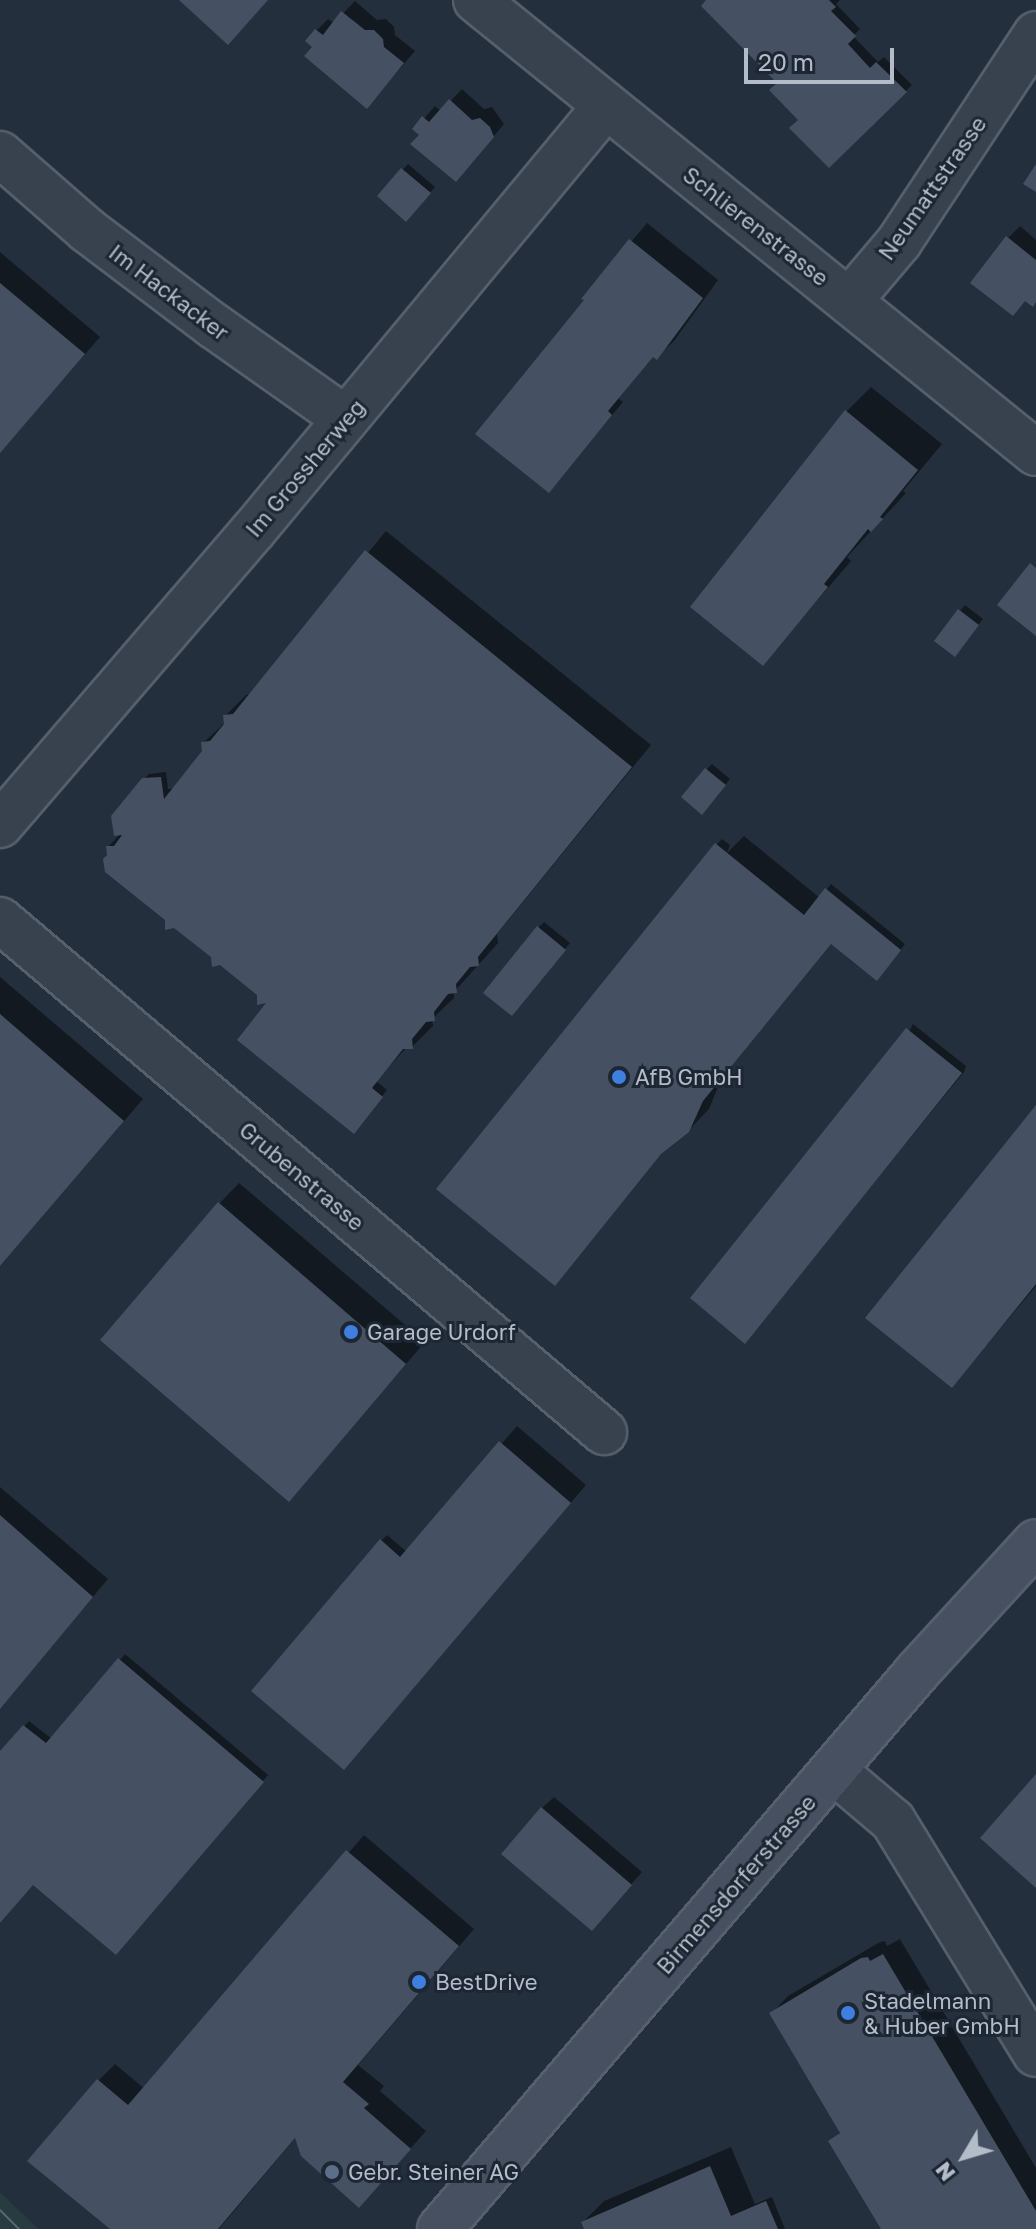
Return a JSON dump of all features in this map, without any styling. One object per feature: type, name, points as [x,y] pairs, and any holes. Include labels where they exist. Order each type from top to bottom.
[{"type":"main road","name":"Birmensdorferstrasse","points":[[440,2229],[917,1672],[1036,1542]]},
{"type":"street","name":"Schlierenstrasse","points":[[476,0],[1036,453]]},
{"type":"street","name":"Neumattstrasse","points":[[850,300],[899,242],[1036,34]]},
{"type":"street","name":"Im Grossherweg","points":[[0,825],[346,419],[605,107]]},
{"type":"street","name":"Im Hackacker","points":[[0,154],[87,230],[214,326],[346,419]]},
{"type":"street","name":"Grubenstrasse","points":[[0,920],[604,1432]]},
{"type":"street","points":[[834,1771],[893,1821],[1036,2054]]},
{"type":"green space","points":[[0,2192],[38,2229],[0,2229]]},
{"type":"building","points":[[179,0],[268,0],[228,45]]},
{"type":"building","points":[[706,0],[829,0],[836,7],[831,11],[856,36],[848,44],[870,68],[876,62],[907,92],[829,168],[789,128],[798,120],[769,90],[777,83],[701,6]]},
{"type":"building","points":[[341,11],[365,30],[374,30],[383,39],[384,47],[404,63],[367,109],[304,56],[312,47],[305,41],[315,29],[323,35]]},
{"type":"building","points":[[449,99],[472,120],[480,118],[490,127],[494,137],[456,182],[410,144],[419,135],[412,129],[422,116],[429,122]]},
{"type":"building","points":[[1036,164],[1036,192],[1023,184]]},
{"type":"building","points":[[401,168],[431,193],[406,222],[377,196]]},
{"type":"building","points":[[1006,236],[1036,260],[1036,302],[1033,307],[1025,301],[1013,316],[970,283]]},
{"type":"building","points":[[629,239],[703,298],[657,360],[653,357],[608,411],[612,415],[549,493],[475,434],[584,300],[581,299]]},
{"type":"building","points":[[0,283],[85,354],[0,453]]},
{"type":"building","points":[[845,410],[918,470],[880,517],[883,519],[871,532],[868,529],[824,584],[828,587],[763,666],[690,607]]},
{"type":"building","points":[[365,550],[632,767],[478,957],[479,966],[470,967],[456,984],[457,993],[448,994],[434,1012],[435,1021],[426,1022],[412,1039],[413,1049],[403,1049],[372,1088],[383,1097],[354,1134],[237,1040],[266,1003],[257,1005],[257,995],[220,965],[212,967],[211,957],[174,928],[165,930],[165,920],[105,872],[103,859],[107,855],[106,846],[114,846],[122,835],[114,836],[111,816],[142,778],[161,777],[164,799],[202,751],[201,742],[210,741],[224,724],[223,715],[233,714]]},
{"type":"building","points":[[1030,563],[1036,568],[1036,636],[997,605]]},
{"type":"building","points":[[958,609],[979,625],[955,657],[934,641]]},
{"type":"building","points":[[705,768],[726,785],[702,815],[681,797]]},
{"type":"building","points":[[715,843],[804,915],[825,888],[901,950],[877,981],[831,944],[703,1101],[689,1132],[661,1154],[555,1286],[436,1189]]},
{"type":"building","points":[[537,926],[566,950],[512,1016],[483,993]]},
{"type":"building","points":[[0,1014],[124,1121],[0,1266]]},
{"type":"building","points":[[906,1028],[962,1073],[745,1344],[690,1298]]},
{"type":"building","points":[[1036,1105],[1036,1284],[952,1388],[865,1318]]},
{"type":"building","points":[[218,1202],[406,1364],[289,1502],[100,1340]]},
{"type":"building","points":[[499,1441],[571,1503],[344,1770],[251,1691],[380,1539],[400,1557]]},
{"type":"building","points":[[0,1515],[93,1597],[0,1709]]},
{"type":"building","points":[[118,1658],[264,1782],[116,1955],[33,1885],[0,1923],[0,1751],[23,1725],[46,1743]]},
{"type":"building","points":[[1036,1774],[1036,1888],[980,1838]]},
{"type":"building","points":[[541,1807],[632,1885],[592,1931],[501,1854]]},
{"type":"building","points":[[346,1850],[459,1946],[343,2082],[369,2104],[364,2108],[411,2149],[359,2208],[301,2156],[295,2138],[218,2229],[110,2229],[27,2161],[97,2079],[128,2105]]},
{"type":"building","points":[[883,1954],[1036,2211],[1036,2229],[881,2229],[828,2141],[840,2133],[769,2013],[861,1958],[868,1957],[870,1961]]},
{"type":"building","points":[[710,2166],[731,2216],[766,2201],[778,2229],[584,2229],[581,2222]]},
{"type":"tram line","points":[[0,2210],[19,2229]]},
{"type":"place","name":"AfB GmbH","points":[[619,1077]]},
{"type":"place","name":"Garage Urdorf","points":[[351,1332]]},
{"type":"place","name":"BestDrive","points":[[419,1982]]},
{"type":"place","name":"Stadelmann & Huber GmbH","points":[[848,2013]]},
{"type":"place","name":"Gebr. Steiner AG","points":[[332,2172]]}]
